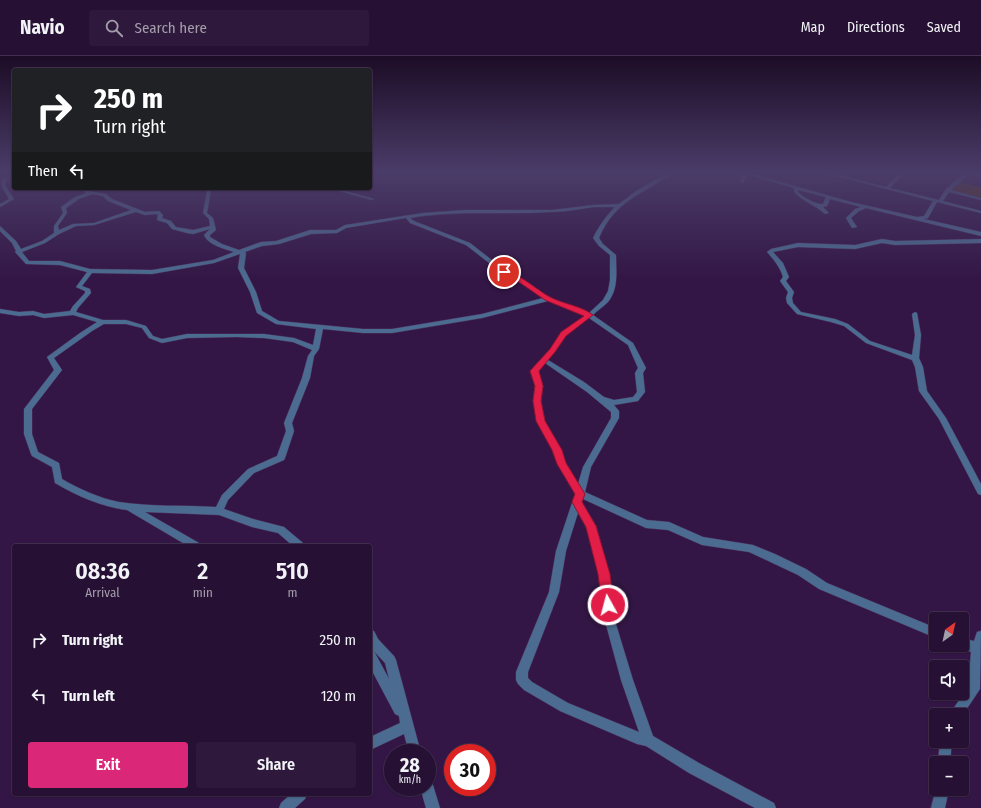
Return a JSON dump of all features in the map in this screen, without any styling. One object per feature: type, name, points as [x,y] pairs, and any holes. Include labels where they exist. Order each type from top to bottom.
[{"type":"street","points":[[57,233],[56,226],[65,213],[63,208]]},
{"type":"street","points":[[130,208],[146,214],[157,212],[161,216],[159,219],[169,222],[174,228],[183,231],[193,232],[212,227]]},
{"type":"street","points":[[206,208],[205,213],[211,218],[213,230],[207,235],[208,238],[220,246],[243,253],[241,268],[253,292],[259,312],[278,323],[363,331],[392,331],[482,316],[548,299]]},
{"type":"street","points":[[0,228],[14,242],[17,246],[18,252],[28,263],[60,263],[90,271],[152,272],[199,264],[256,246],[277,243],[310,232],[337,230],[345,227],[407,217],[465,211],[528,212],[579,208]]},
{"type":"street","points":[[600,322],[598,318],[605,302],[612,292],[613,255],[596,238],[602,224],[617,208]]},
{"type":"street","points":[[821,208],[827,213]]},
{"type":"street","points":[[854,227],[848,218],[857,210],[863,208]]},
{"type":"street","points":[[871,208],[981,234]]},
{"type":"street","points":[[916,219],[926,217],[933,208]]},
{"type":"street","points":[[966,208],[981,212]]},
{"type":"street","points":[[18,252],[41,244],[57,233],[75,225],[88,225],[123,213],[137,211]]},
{"type":"street","points":[[407,217],[412,222],[468,244],[504,272],[521,281],[548,299],[590,315],[631,344],[642,368],[639,373],[641,392],[635,399],[614,404],[602,399]]},
{"type":"street","points":[[926,217],[932,222]]},
{"type":"street","points":[[916,359],[868,342],[846,325],[833,320],[799,313],[790,303],[789,298],[791,292],[783,282],[786,277],[785,271],[778,262],[777,257],[770,252],[792,246],[855,247],[882,241],[895,243],[980,241],[980,238],[974,234],[975,233]]},
{"type":"street","points":[[73,313],[75,307],[88,293],[88,290],[79,287],[90,271]]},
{"type":"street","points":[[605,302],[564,334],[534,371],[539,386],[537,401],[541,421],[557,450],[591,526],[604,574],[610,621],[627,680],[648,740]]},
{"type":"street","points":[[0,311],[19,314],[33,313],[44,316],[73,313],[103,322],[126,322],[144,327],[151,337],[162,341],[187,336],[264,336],[294,340],[316,349]]},
{"type":"street","points":[[915,314],[918,335],[916,359],[919,367],[923,391],[942,418],[981,492]]},
{"type":"street","points":[[103,322],[90,328],[67,347],[50,357],[58,370],[28,409],[28,434],[35,454],[56,466],[58,481],[77,492],[127,507],[219,511],[252,523],[281,530],[298,544]]},
{"type":"street","points":[[219,511],[225,498],[251,472],[281,458],[290,431],[288,423],[306,378],[311,356],[316,349],[320,327]]},
{"type":"street","points":[[544,360],[566,373],[602,399],[615,411],[615,418],[587,467],[562,550],[554,592],[522,672],[522,680],[528,686],[564,707],[637,738],[648,740],[762,806]]},
{"type":"street","points":[[578,498],[646,524],[669,526],[702,540],[750,548],[802,572],[823,586],[929,630]]},
{"type":"street","points":[[127,507],[192,544]]},
{"type":"street","points":[[960,708],[974,689],[977,648],[981,636]]},
{"type":"street","points":[[372,639],[390,660],[413,744]]},
{"type":"street","points":[[969,645],[977,648]]},
{"type":"street","points":[[372,660],[408,726]]},
{"type":"street","points":[[372,743],[408,726]]},
{"type":"street","points":[[286,808],[298,796]]},
{"type":"street","points":[[430,796],[433,808]]},
{"type":"street","points":[[938,808],[941,796]]},
{"type":"route","points":[[504,272],[521,281],[548,299],[589,315],[564,334],[553,350],[534,371],[539,386],[537,401],[541,421],[557,450],[562,464],[580,494],[577,502],[591,526],[604,574],[608,605]]}]
